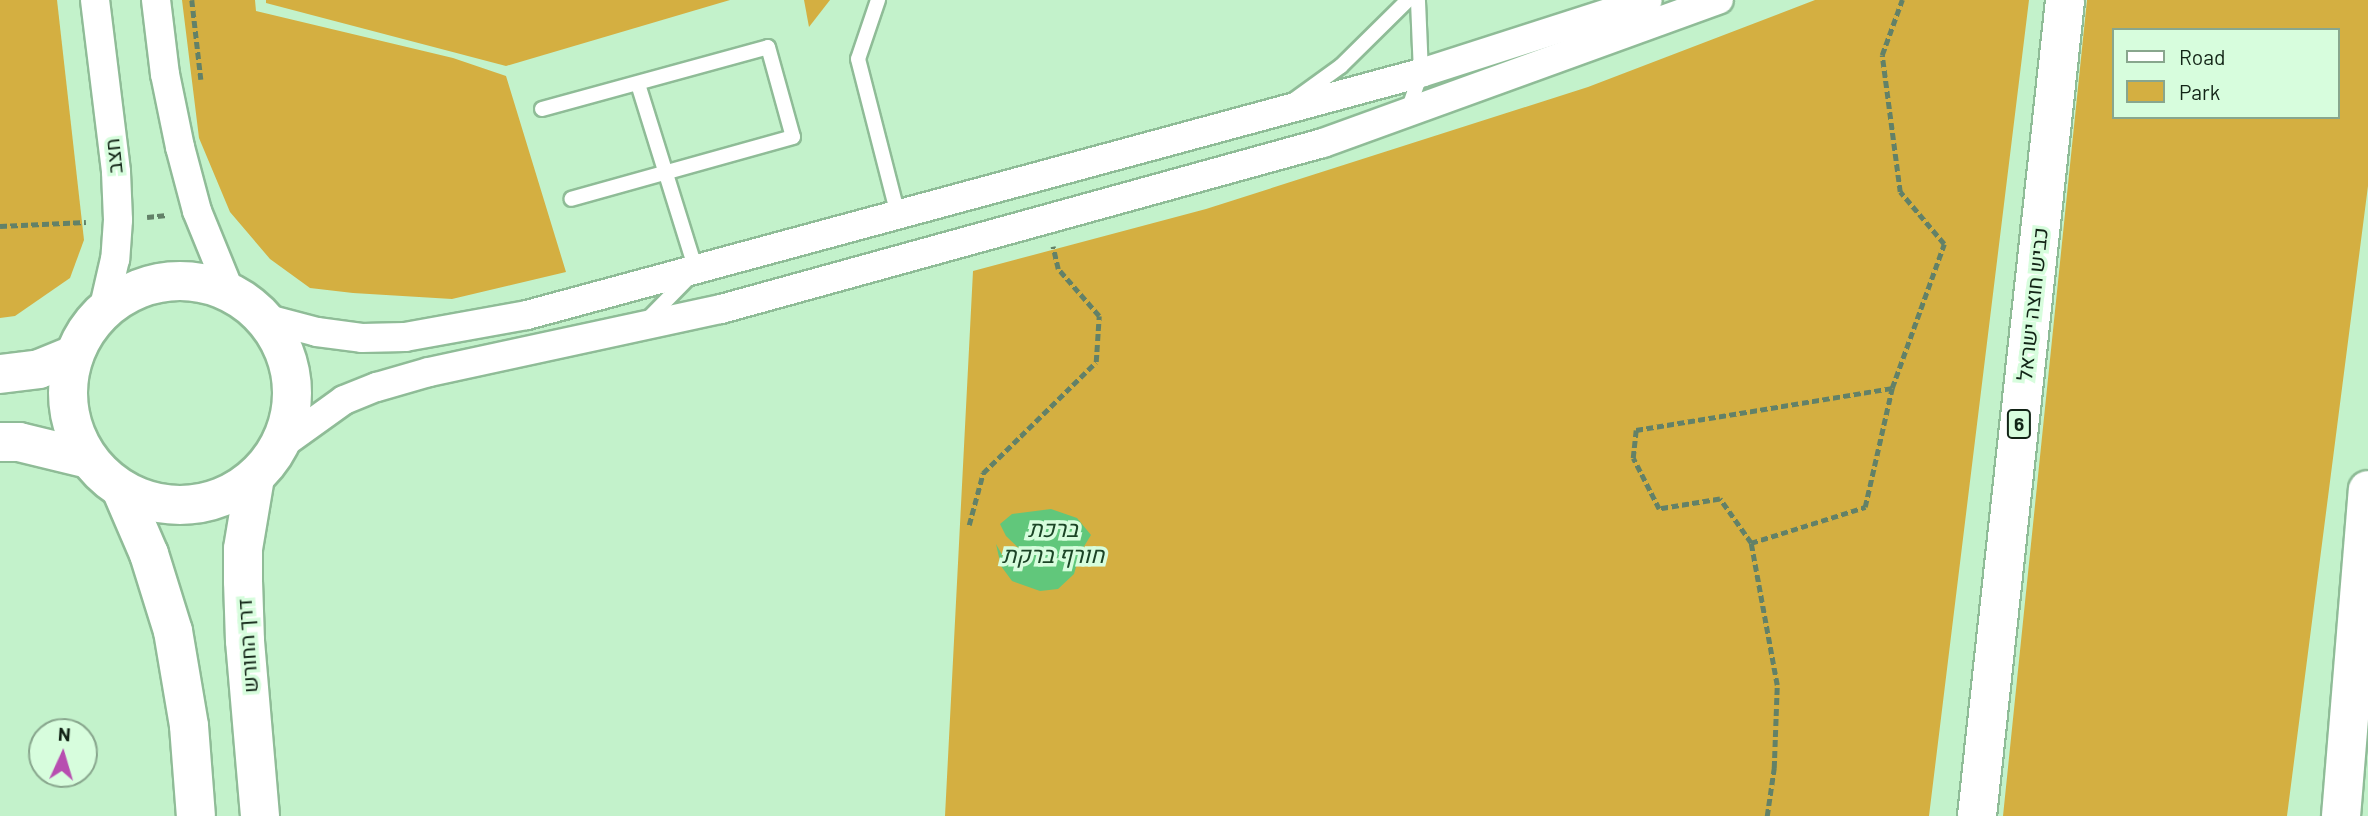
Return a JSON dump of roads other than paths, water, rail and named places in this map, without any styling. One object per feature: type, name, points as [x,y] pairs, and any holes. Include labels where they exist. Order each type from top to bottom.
[{"type":"main road","name":"כביש חוצה ישראל","points":[[1977,816],[2063,16]]},
{"type":"main road","points":[[177,281],[204,283],[230,292],[264,318],[283,347],[292,377],[291,412],[279,446],[255,477],[224,496],[190,505],[154,502],[121,488],[89,459],[75,435],[68,409],[68,381],[73,355],[86,331],[103,310],[125,295],[150,284],[177,281]]},
{"type":"main road","points":[[0,374],[39,369],[73,355]]},
{"type":"main road","points":[[0,442],[19,442],[89,459]]},
{"type":"main road","name":"דרך החורש","points":[[255,477],[243,549],[243,581],[245,641],[260,816]]},
{"type":"main road","points":[[121,488],[149,554],[173,631],[189,726],[196,816]]},
{"type":"main road","points":[[2340,816],[2368,490]]},
{"type":"street","name":"חצב","points":[[95,0],[116,172],[118,220],[116,258],[103,310]]},
{"type":"street","points":[[156,0],[165,74],[197,211],[230,292]]},
{"type":"street","points":[[264,318],[317,332],[362,338],[405,337],[527,315],[1422,73],[1648,0]]},
{"type":"street","points":[[279,446],[344,400],[377,387],[429,372],[721,309],[1323,143],[1719,0]]},
{"type":"lane","points":[[878,0],[858,59],[898,215]]},
{"type":"lane","points":[[1277,112],[1341,66],[1408,0]]},
{"type":"lane","points":[[1407,114],[1422,73],[1418,0]]},
{"type":"lane","points":[[542,109],[768,47],[793,137],[571,199]]},
{"type":"lane","points":[[638,84],[696,270],[640,327]]},
{"type":"water","name":"ברכת חורף ברקת","points":[[1051,509],[1077,518],[1091,535],[1080,553],[1074,574],[1058,589],[1040,591],[1012,581],[1001,566],[996,544],[1006,562],[1022,570],[1026,555],[1006,536],[1000,524],[1012,514]]}]
